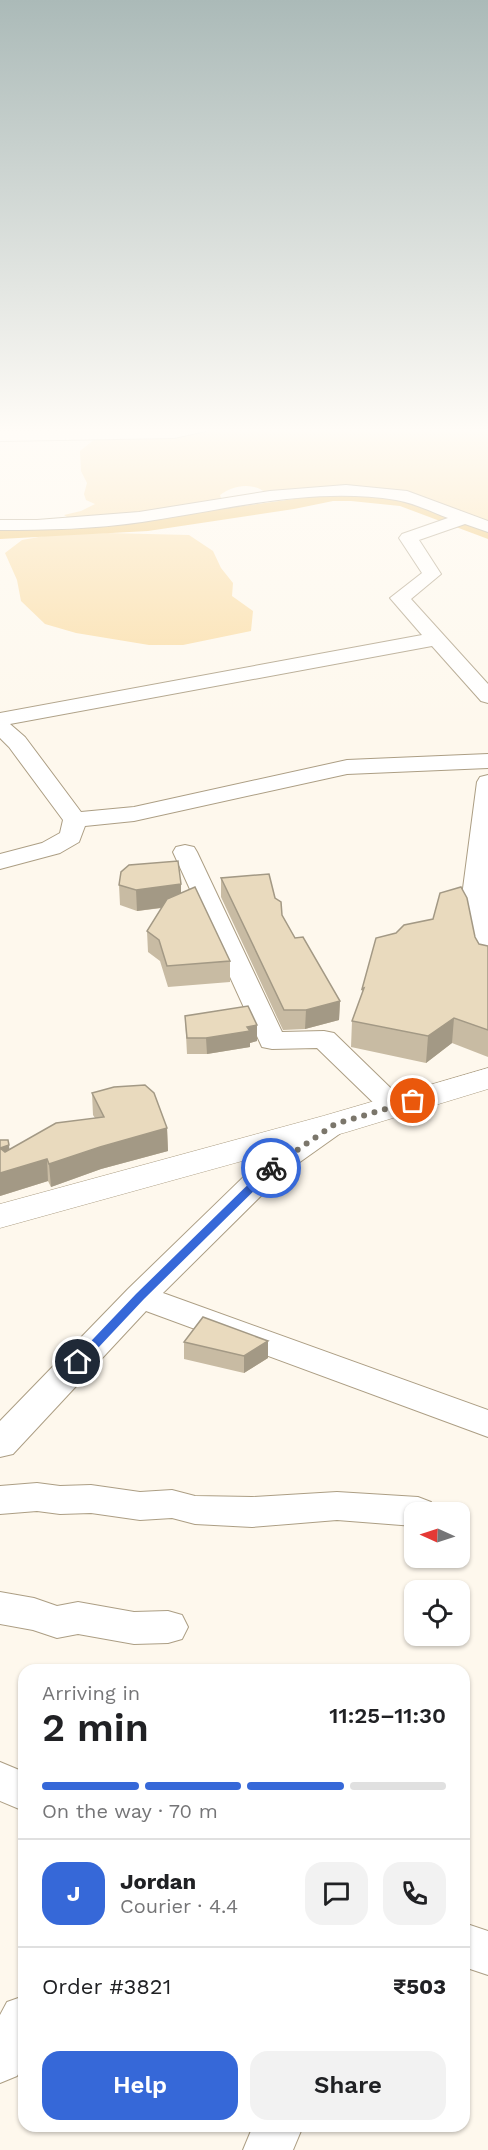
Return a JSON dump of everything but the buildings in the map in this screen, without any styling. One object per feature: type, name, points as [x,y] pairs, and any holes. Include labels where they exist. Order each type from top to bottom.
[{"type":"main road","points":[[0,1216],[335,1124],[488,1078]]},
{"type":"street","points":[[437,528],[408,538],[432,574],[400,598],[488,697]]},
{"type":"street","points":[[0,719],[435,639]]},
{"type":"street","points":[[0,726],[17,742],[75,820],[71,837],[51,848],[0,862]]},
{"type":"street","points":[[75,820],[134,814],[347,767],[488,761]]},
{"type":"street","points":[[488,782],[474,896],[488,962]]},
{"type":"street","points":[[185,852],[272,1041],[324,1039],[394,1107]]},
{"type":"street","points":[[0,1444],[140,1297],[272,1167],[335,1124]]},
{"type":"street","points":[[140,1297],[488,1424]]},
{"type":"street","points":[[0,1500],[37,1497],[60,1500],[91,1499],[140,1506],[172,1504],[195,1510],[252,1512],[336,1506],[404,1511]]},
{"type":"street","points":[[0,1608],[34,1614],[57,1622],[78,1618],[134,1628],[168,1627]]},
{"type":"street","points":[[0,1781],[18,1789]]},
{"type":"street","points":[[470,1947],[488,1953]]},
{"type":"street","points":[[0,2058],[18,2029]]},
{"type":"street","points":[[268,2150],[276,2132]]},
{"type":"shaded area","points":[[107,533],[189,535],[213,551],[221,568],[233,583],[232,596],[253,611],[251,631],[183,645],[149,645],[76,633],[45,624],[21,601],[17,580],[5,553],[22,540],[50,535]]},
{"type":"waterway","points":[[0,533],[86,528]]},
{"type":"waterway","points":[[476,528],[488,533]]},
{"type":"way so far","points":[[271,1168],[335,1124],[413,1101]]},
{"type":"route","points":[[78,1362],[140,1297],[271,1168]]}]
